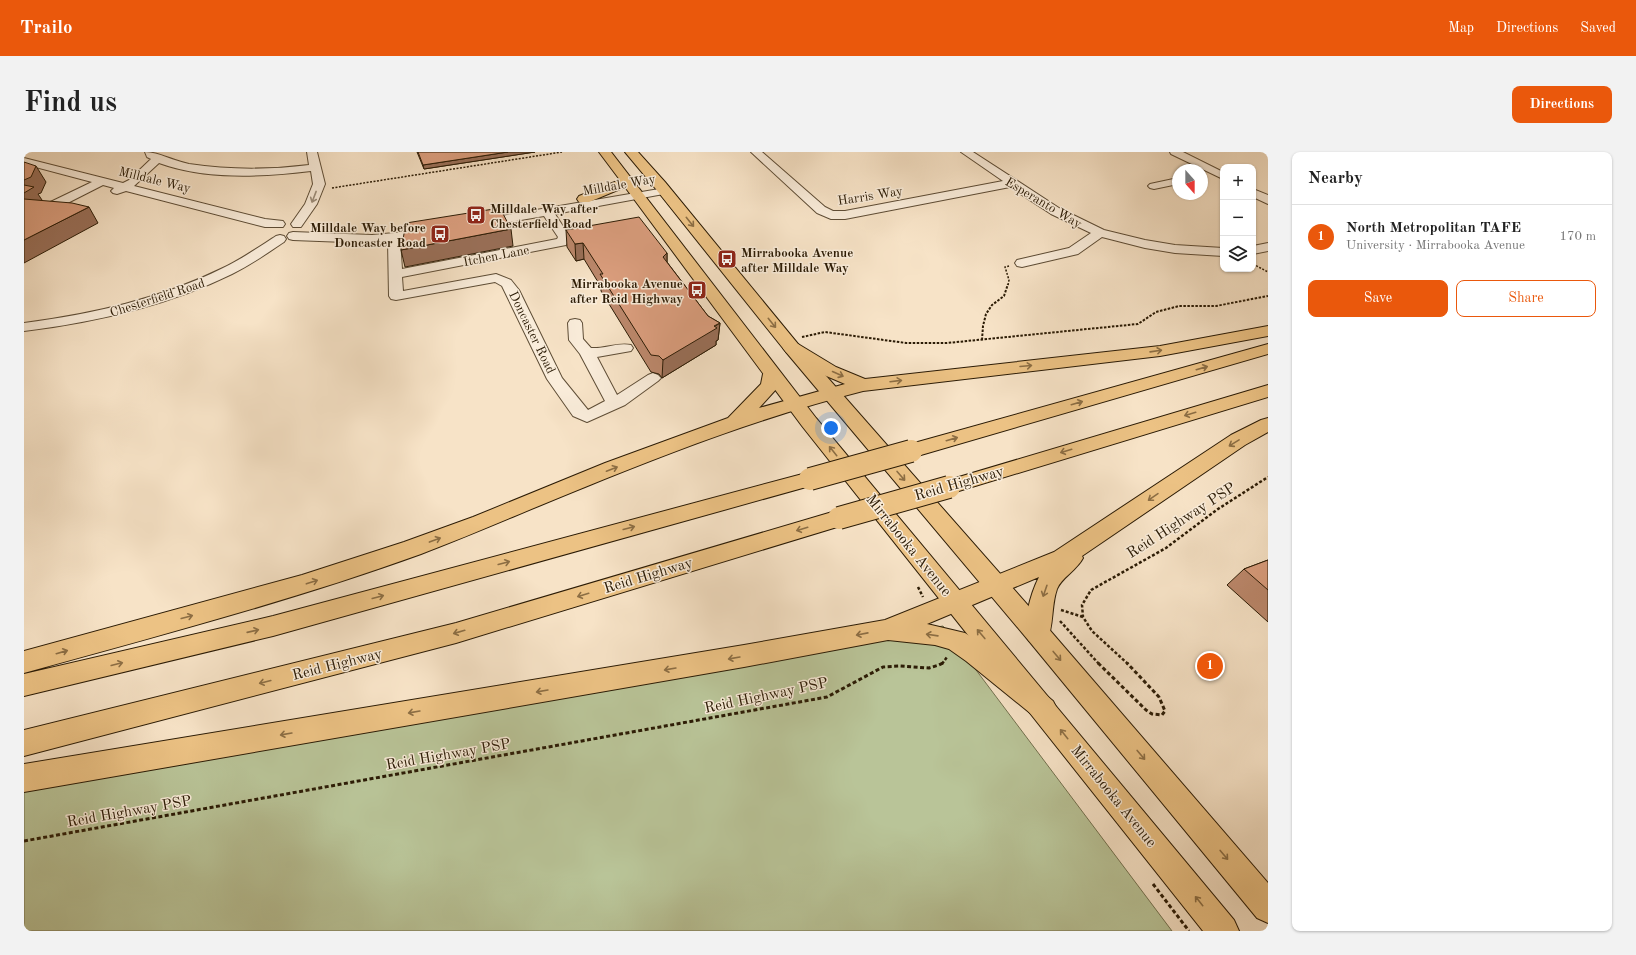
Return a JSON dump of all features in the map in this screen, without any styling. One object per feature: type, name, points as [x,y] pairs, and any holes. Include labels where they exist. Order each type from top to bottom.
[{"type":"main road","name":"Mirrabooka Avenue","points":[[605,152],[794,403],[1223,931]]},
{"type":"main road","points":[[631,152],[663,188],[716,254],[796,343],[830,393],[994,585],[1038,634],[1268,907]]},
{"type":"main road","points":[[584,199],[602,193],[633,189]]},
{"type":"main road","points":[[618,199],[632,203],[655,217]]},
{"type":"main road","points":[[716,254],[738,292],[732,297],[716,300]]},
{"type":"main road","points":[[24,662],[292,588],[378,561],[467,528],[575,483],[733,423],[830,393],[863,386],[1160,351],[1268,331]]},
{"type":"main road","points":[[796,343],[830,371],[863,386]]},
{"type":"main road","points":[[24,685],[273,626],[810,479],[1268,349]]},
{"type":"main road","points":[[733,423],[770,386],[772,374]]},
{"type":"main road","name":"Reid Highway","points":[[24,743],[456,633],[1268,391]]},
{"type":"main road","points":[[24,778],[723,660],[887,630],[954,601],[1062,558],[1238,440],[1268,424]]},
{"type":"main road","points":[[1038,634],[1046,604],[1048,582],[1089,541]]},
{"type":"main road","points":[[887,630],[935,635],[956,640],[975,653],[1044,710]]},
{"type":"street","name":"Chesterfield Road","points":[[24,327],[58,323],[110,313],[167,296],[247,260],[284,230],[311,204],[319,184],[301,152]]},
{"type":"street","name":"Chesterfield Road","points":[[306,181],[307,175],[311,168],[312,152]]},
{"type":"street","name":"Harris Way","points":[[756,152],[821,210],[831,215],[845,215],[1011,183]]},
{"type":"street","name":"Esperanto Way","points":[[966,152],[1055,211],[1100,233],[1175,250],[1220,252]]},
{"type":"street","points":[[1175,152],[1219,175]]},
{"type":"street","points":[[121,189],[133,182],[154,156],[178,165],[229,172],[271,172],[311,168]]},
{"type":"street","name":"Milldale Way","points":[[24,161],[98,183]]},
{"type":"street","name":"Milldale Way","points":[[24,166],[284,230],[372,239],[394,237],[417,231],[377,232],[284,230]]},
{"type":"street","points":[[1208,176],[1219,175]]},
{"type":"street","points":[[1154,186],[1172,182]]},
{"type":"street","points":[[42,211],[98,183]]},
{"type":"street","name":"Milldale Way","points":[[584,199],[471,222],[548,212],[618,199],[633,189],[663,188]]},
{"type":"street","points":[[1256,194],[1268,200]]},
{"type":"street","name":"Chesterfield Road","points":[[284,230],[292,211]]},
{"type":"street","name":"Itchen Lane","points":[[395,274],[562,242],[564,237],[548,212]]},
{"type":"street","points":[[1022,263],[1073,251],[1100,233]]},
{"type":"street","name":"Doncaster Road","points":[[394,237],[396,296],[496,278],[504,281],[512,287],[515,298],[555,378],[579,412],[587,417],[614,403],[653,378]]},
{"type":"street","points":[[1256,249],[1268,247]]},
{"type":"street","name":"Chesterfield Road","points":[[24,321],[74,315],[120,304],[157,294],[208,277]]},
{"type":"street","points":[[574,323],[576,340],[587,352],[614,403]]},
{"type":"street","points":[[587,352],[597,353],[626,348]]},
{"type":"path","points":[[332,188],[562,152]]},
{"type":"path","points":[[982,340],[982,321],[994,301],[1004,296],[1009,280],[1005,267],[1022,263]]},
{"type":"path","points":[[1256,266],[1268,272]]},
{"type":"path","points":[[796,343],[825,332],[906,343],[947,343],[982,340],[1138,324],[1156,312],[1178,306],[1216,306],[1268,296]]},
{"type":"path","name":"Reid Highway PSP","points":[[1083,617],[1082,605],[1091,590],[1166,548],[1218,509],[1268,476]]},
{"type":"path","points":[[1046,604],[1083,617],[1092,631],[1134,670],[1159,697],[1165,711],[1162,714],[1152,714],[1146,710],[1096,661],[1046,604]]},
{"type":"path","name":"Reid Highway PSP","points":[[24,841],[827,697],[883,667],[893,666],[921,669],[940,665],[946,659],[956,640]]},
{"type":"green space","points":[[943,626],[1172,931],[24,931],[24,790]]},
{"type":"building","points":[[418,152],[508,152],[423,165]]},
{"type":"building","points":[[24,162],[36,166],[31,177],[24,180]]},
{"type":"building","points":[[24,185],[34,187],[24,193]]},
{"type":"building","points":[[24,199],[72,203],[89,207],[24,240]]},
{"type":"building","points":[[500,208],[511,229],[401,250],[406,223]]},
{"type":"building","points":[[639,217],[667,253],[663,257],[708,316],[720,323],[714,326],[717,328],[663,360],[659,356],[651,355],[600,274],[603,274],[583,243],[575,244],[566,230]]},
{"type":"building","points":[[1268,560],[1268,590],[1244,569]]},
{"type":"place","name":"Milldale Way after Chesterfield Road","points":[[476,215]]},
{"type":"place","name":"Milldale Way before Doncaster Road","points":[[440,234]]},
{"type":"place","name":"Mirrabooka Avenue after Milldale Way","points":[[727,259]]},
{"type":"place","name":"Mirrabooka Avenue after Reid Highway","points":[[697,290]]},
{"type":"place","name":"North Metropolitan TAFE","points":[[1210,666]]}]
